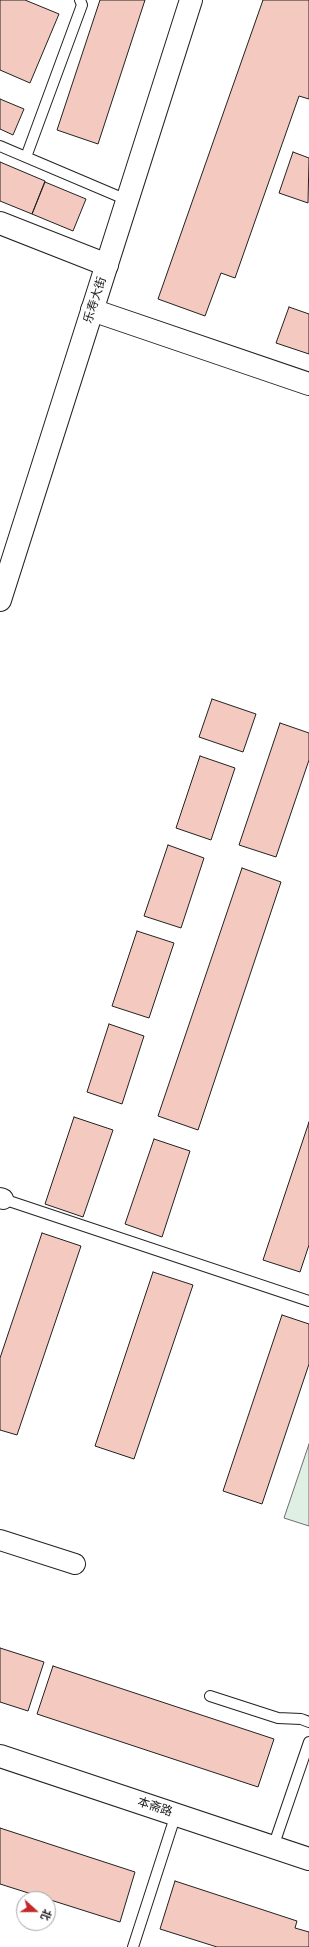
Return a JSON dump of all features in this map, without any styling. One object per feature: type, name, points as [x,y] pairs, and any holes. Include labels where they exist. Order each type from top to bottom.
[{"type":"street","name":"乐寿大街","points":[[0,600],[191,0]]},
{"type":"street","points":[[0,224],[106,265]]},
{"type":"street","points":[[92,310],[309,384]]},
{"type":"street","points":[[0,1540],[75,1564]]},
{"type":"street","name":"本斋路","points":[[0,1756],[309,1859]]},
{"type":"lane","points":[[26,157],[82,5],[80,0]]},
{"type":"lane","points":[[0,146],[127,200]]},
{"type":"lane","points":[[1,1198],[309,1300]]},
{"type":"lane","points":[[210,1696],[278,1718],[301,1719],[309,1722]]},
{"type":"lane","points":[[273,1847],[309,1742]]},
{"type":"lane","points":[[133,1947],[176,1814]]},
{"type":"green space","points":[[309,1444],[309,1526],[284,1518]]},
{"type":"building","points":[[0,0],[25,0],[59,14],[30,83],[0,70]]},
{"type":"building","points":[[100,0],[145,0],[98,144],[57,130]]},
{"type":"building","points":[[263,0],[309,0],[309,99],[299,96],[235,278],[221,273],[205,316],[158,299]]},
{"type":"building","points":[[0,99],[24,109],[13,135],[0,129]]},
{"type":"building","points":[[293,152],[309,158],[308,203],[279,193]]},
{"type":"building","points":[[0,162],[45,181],[32,214],[0,201]]},
{"type":"building","points":[[45,182],[86,199],[73,231],[32,214]]},
{"type":"building","points":[[289,307],[309,314],[309,354],[276,343]]},
{"type":"building","points":[[212,699],[256,714],[243,752],[199,737]]},
{"type":"building","points":[[280,723],[309,733],[309,760],[276,857],[239,845]]},
{"type":"building","points":[[200,756],[235,768],[211,840],[176,828]]},
{"type":"building","points":[[168,845],[204,858],[181,928],[144,916]]},
{"type":"building","points":[[242,868],[281,882],[198,1130],[158,1116]]},
{"type":"building","points":[[137,931],[174,943],[149,1018],[112,1006]]},
{"type":"building","points":[[109,1024],[144,1036],[122,1104],[87,1092]]},
{"type":"building","points":[[74,1117],[113,1130],[83,1217],[45,1204]]},
{"type":"building","points":[[309,1122],[309,1245],[300,1272],[263,1260]]},
{"type":"building","points":[[154,1139],[190,1151],[162,1237],[125,1224]]},
{"type":"building","points":[[42,1233],[81,1246],[17,1435],[0,1430],[0,1358]]},
{"type":"building","points":[[153,1272],[193,1285],[134,1459],[95,1446]]},
{"type":"building","points":[[282,1315],[309,1324],[309,1364],[262,1504],[223,1491]]},
{"type":"building","points":[[0,1648],[44,1662],[28,1711],[0,1702]]},
{"type":"building","points":[[53,1666],[274,1739],[258,1787],[37,1714]]},
{"type":"building","points":[[0,1828],[135,1872],[120,1922],[56,1902],[56,1891],[22,1891],[0,1884]]},
{"type":"building","points":[[175,1881],[297,1921],[295,1928],[309,1932],[309,1947],[217,1947],[160,1929]]}]
